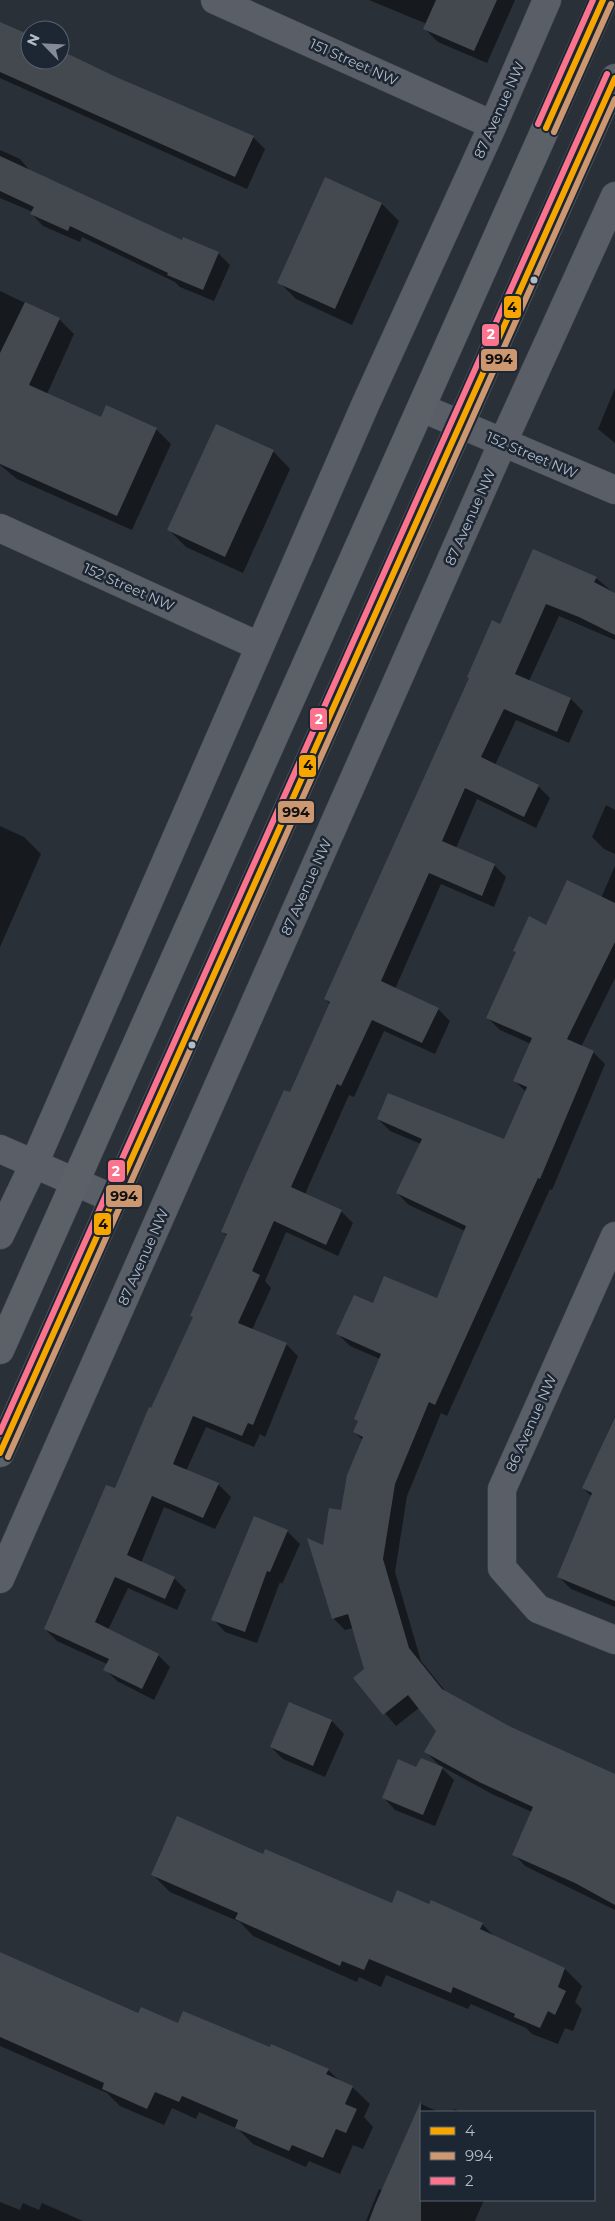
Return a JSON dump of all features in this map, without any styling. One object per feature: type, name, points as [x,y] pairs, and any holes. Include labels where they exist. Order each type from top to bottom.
[{"type":"main road","points":[[0,1350],[603,0]]},
{"type":"main road","points":[[0,1453],[615,78]]},
{"type":"street","name":"151 Street NW","points":[[215,0],[493,125]]},
{"type":"street","name":"87 Avenue NW","points":[[0,1235],[34,1164],[372,388],[493,125],[548,0]]},
{"type":"street","name":"87 Avenue NW","points":[[0,1579],[503,442],[615,196]]},
{"type":"street","name":"152 Street NW","points":[[422,408],[615,490]]},
{"type":"street","name":"152 Street NW","points":[[0,528],[259,646]]},
{"type":"street","points":[[0,1149],[114,1199]]},
{"type":"street","name":"86 Avenue NW","points":[[615,1236],[502,1489],[502,1568],[538,1609],[615,1640]]},
{"type":"building","points":[[436,0],[497,0],[474,51],[423,29]]},
{"type":"building","points":[[0,22],[20,31],[20,70],[70,70],[70,55],[116,77],[254,136],[235,177],[0,72]]},
{"type":"building","points":[[0,156],[182,240],[183,237],[219,252],[203,290],[167,275],[168,273],[70,226],[68,231],[30,214],[34,207],[0,191]]},
{"type":"building","points":[[325,177],[382,203],[335,309],[277,283]]},
{"type":"building","points":[[25,302],[60,318],[29,385],[101,417],[106,405],[157,428],[117,516],[0,464],[0,353]]},
{"type":"building","points":[[216,424],[274,450],[225,557],[167,530]]},
{"type":"building","points":[[533,549],[597,577],[594,582],[615,593],[615,635],[579,617],[546,604],[515,674],[571,698],[557,732],[504,709],[481,757],[539,785],[524,817],[465,788],[442,841],[495,864],[482,896],[429,873],[381,981],[439,1008],[422,1043],[372,1020],[341,1086],[337,1084],[291,1187],[342,1210],[326,1245],[274,1221],[252,1271],[260,1275],[238,1323],[287,1343],[253,1425],[248,1423],[242,1436],[193,1416],[173,1464],[219,1483],[203,1518],[152,1496],[127,1555],[175,1577],[165,1599],[115,1577],[95,1622],[159,1654],[142,1689],[103,1670],[109,1659],[44,1629],[106,1485],[115,1488],[149,1407],[151,1408],[193,1317],[190,1316],[227,1234],[221,1232],[284,1090],[290,1092],[330,1002],[324,999],[469,678],[467,677],[492,620],[500,624]]},
{"type":"building","points":[[567,880],[615,903],[615,942],[567,1039],[594,1051],[540,1179],[538,1178],[435,1405],[429,1402],[395,1484],[383,1559],[409,1648],[442,1689],[511,1727],[615,1774],[615,1905],[575,1883],[512,1855],[533,1807],[479,1782],[424,1752],[436,1731],[408,1695],[383,1715],[353,1678],[364,1669],[348,1614],[332,1619],[307,1538],[323,1545],[329,1508],[341,1510],[347,1475],[363,1437],[353,1432],[358,1421],[354,1419],[381,1354],[336,1334],[354,1295],[373,1303],[384,1276],[437,1298],[466,1226],[396,1193],[422,1139],[377,1119],[388,1093],[504,1139],[527,1087],[513,1081],[532,1038],[486,1018],[516,952],[513,951],[529,916],[546,925]]},
{"type":"building","points":[[615,1417],[615,1601],[557,1577],[592,1493],[582,1488]]},
{"type":"building","points":[[254,1516],[288,1530],[270,1572],[267,1571],[245,1632],[211,1620]]},
{"type":"building","points":[[289,1702],[332,1720],[313,1766],[270,1747]]},
{"type":"building","points":[[421,1758],[443,1767],[423,1815],[382,1798],[398,1759],[416,1767]]},
{"type":"building","points":[[177,1816],[263,1854],[265,1849],[392,1903],[397,1890],[429,1904],[431,1900],[483,1923],[480,1929],[565,1968],[558,1987],[566,1991],[555,2015],[548,2011],[540,2028],[514,2017],[515,2014],[453,1987],[451,1993],[369,1959],[364,1970],[342,1961],[340,1966],[235,1919],[238,1913],[151,1875]]},
{"type":"building","points":[[0,1952],[138,2013],[141,2007],[178,2023],[183,2011],[270,2047],[271,2044],[329,2069],[326,2074],[353,2086],[345,2104],[357,2109],[346,2133],[336,2129],[323,2158],[292,2145],[289,2151],[235,2128],[238,2120],[182,2096],[179,2102],[155,2092],[147,2109],[102,2089],[104,2083],[0,2037]]},
{"type":"building","points":[[421,2101],[421,2221],[369,2221]]},
{"type":"transit line","name":"2","points":[[538,124],[593,0]]},
{"type":"transit line","name":"4","points":[[546,128],[603,0]]},
{"type":"transit line","name":"994","points":[[554,132],[611,4]]},
{"type":"transit line","name":"2","points":[[0,1432],[607,74]]},
{"type":"transit line","name":"4","points":[[0,1453],[615,78]]},
{"type":"transit line","name":"994","points":[[8,1457],[615,99]]}]
